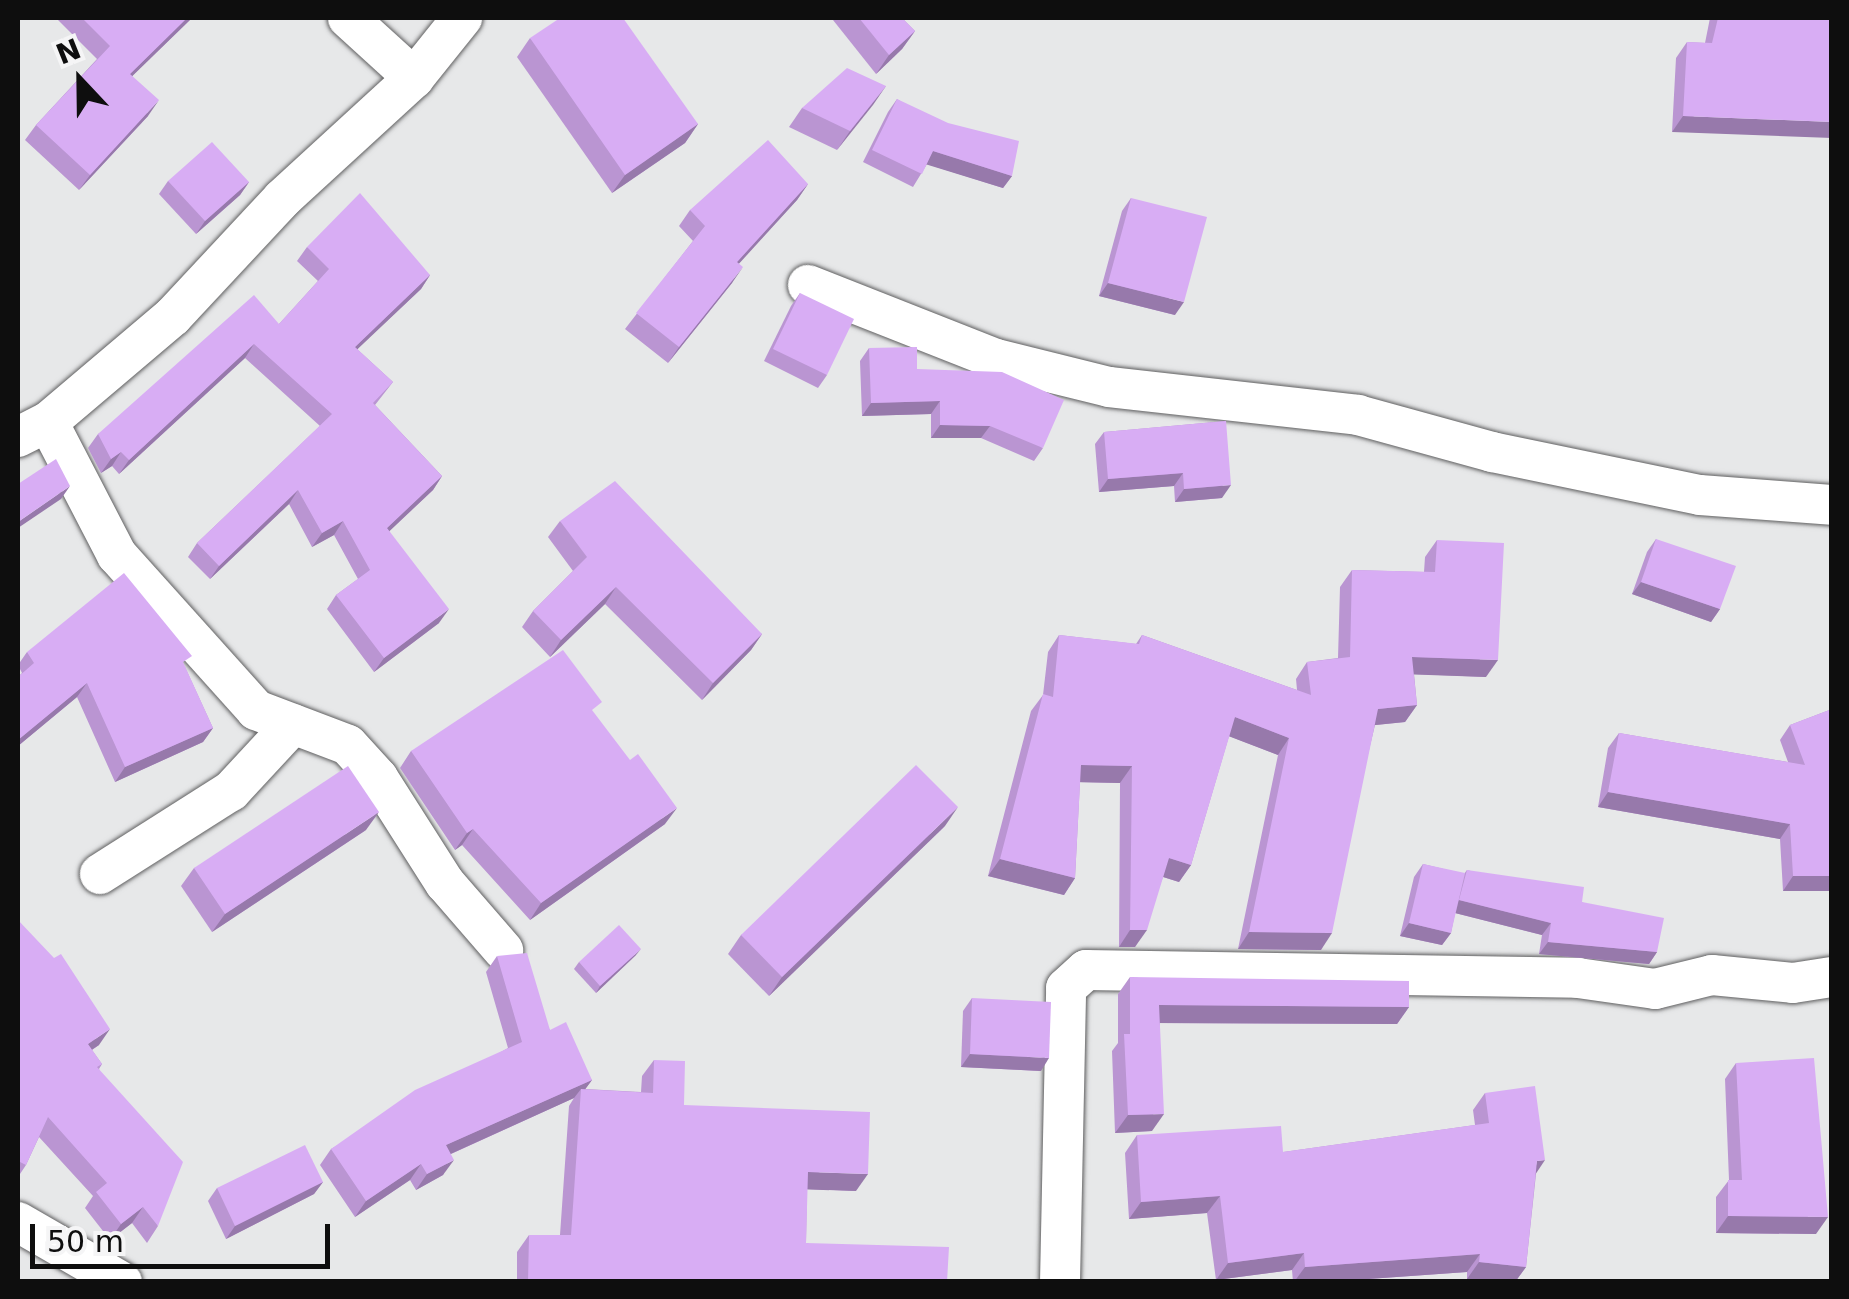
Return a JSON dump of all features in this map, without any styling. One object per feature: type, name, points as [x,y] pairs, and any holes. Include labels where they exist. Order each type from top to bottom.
[{"type":"street","points":[[348,18],[414,78]]},
{"type":"street","points":[[462,18],[414,78],[282,200],[173,316],[33,430],[117,554],[256,710],[348,744],[378,778],[445,883],[504,950]]},
{"type":"street","points":[[808,285],[996,359],[1109,387],[1358,415],[1492,452],[1700,496],[1832,504]]},
{"type":"street","points":[[100,874],[232,791],[293,724]]},
{"type":"street","points":[[1060,1282],[1066,988],[1086,970],[1578,978],[1654,989],[1712,975],[1792,983],[1832,977]]},
{"type":"street","points":[[18,1222],[122,1282]]},
{"type":"building","points":[[82,18],[187,18],[130,74],[159,100],[90,175],[36,125],[110,46]]},
{"type":"building","points":[[560,18],[623,18],[698,124],[625,175],[530,38]]},
{"type":"building","points":[[859,18],[902,18],[915,31],[889,55]]},
{"type":"building","points":[[1718,18],[1832,18],[1832,122],[1683,116],[1687,42],[1712,43]]},
{"type":"building","points":[[847,68],[886,86],[850,131],[802,108]]},
{"type":"building","points":[[897,99],[948,123],[1019,141],[1012,176],[933,151],[922,174],[872,150]]},
{"type":"building","points":[[768,140],[808,184],[737,262],[743,267],[679,347],[636,313],[705,226],[690,210]]},
{"type":"building","points":[[212,142],[249,182],[205,221],[168,181]]},
{"type":"building","points":[[360,193],[430,275],[355,347],[393,382],[373,403],[442,476],[387,528],[449,609],[384,658],[336,595],[370,570],[343,521],[322,533],[298,490],[219,566],[197,543],[332,414],[254,344],[129,460],[121,452],[111,459],[98,434],[254,295],[279,324],[329,269],[307,247]]},
{"type":"building","points":[[1131,198],[1207,217],[1184,302],[1108,283]]},
{"type":"building","points":[[800,293],[854,319],[827,375],[773,349]]},
{"type":"building","points":[[917,347],[917,369],[1002,372],[1064,400],[1043,448],[990,426],[940,425],[940,401],[871,403],[869,348]]},
{"type":"building","points":[[1226,421],[1231,485],[1184,489],[1183,473],[1108,479],[1104,432]]},
{"type":"building","points":[[56,459],[70,486],[18,522],[18,484]]},
{"type":"building","points":[[615,481],[762,634],[713,683],[616,587],[561,640],[533,611],[587,557],[560,521]]},
{"type":"building","points":[[1656,539],[1736,566],[1720,609],[1641,582]]},
{"type":"building","points":[[1437,540],[1504,543],[1498,660],[1412,657],[1417,705],[1378,709],[1332,933],[1249,932],[1289,738],[1235,717],[1191,865],[1169,858],[1147,930],[1130,930],[1132,766],[1081,765],[1075,878],[1000,859],[1043,694],[1053,697],[1059,635],[1139,644],[1142,635],[1311,695],[1307,662],[1350,657],[1352,570],[1435,572]]},
{"type":"building","points":[[124,573],[192,656],[183,662],[213,728],[125,767],[87,683],[18,740],[18,677],[34,663],[27,652]]},
{"type":"building","points":[[563,650],[602,702],[592,710],[630,760],[638,754],[677,808],[541,903],[473,829],[467,833],[411,751]]},
{"type":"building","points":[[1832,709],[1832,876],[1793,876],[1790,824],[1608,792],[1619,733],[1805,765],[1790,725]]},
{"type":"building","points":[[916,765],[958,807],[782,977],[741,935]]},
{"type":"building","points":[[348,766],[379,812],[225,914],[194,868]]},
{"type":"building","points":[[1423,864],[1465,873],[1451,933],[1409,923]]},
{"type":"building","points":[[1467,870],[1584,887],[1582,902],[1664,918],[1657,952],[1548,942],[1551,923],[1459,900]]},
{"type":"building","points":[[18,920],[54,958],[61,954],[110,1029],[88,1044],[102,1064],[97,1067],[183,1162],[158,1226],[143,1207],[121,1224],[96,1192],[107,1183],[48,1117],[26,1165],[18,1161]]},
{"type":"building","points":[[619,925],[641,949],[600,986],[579,962]]},
{"type":"building","points":[[527,953],[550,1030],[566,1022],[592,1080],[446,1145],[454,1160],[427,1174],[421,1164],[366,1201],[331,1149],[415,1090],[522,1042],[497,956]]},
{"type":"building","points":[[1130,977],[1409,981],[1409,1007],[1159,1005],[1164,1114],[1128,1115],[1124,1034],[1130,1034]]},
{"type":"building","points":[[972,998],[1051,1002],[1049,1058],[970,1054]]},
{"type":"building","points":[[1814,1058],[1828,1217],[1728,1216],[1728,1180],[1742,1180],[1736,1063]]},
{"type":"building","points":[[654,1060],[685,1061],[684,1105],[870,1112],[868,1174],[808,1172],[806,1243],[949,1247],[947,1282],[528,1282],[529,1235],[571,1235],[581,1089],[653,1093]]},
{"type":"building","points":[[1535,1086],[1545,1160],[1537,1161],[1526,1267],[1479,1262],[1480,1254],[1305,1267],[1304,1253],[1228,1263],[1220,1196],[1141,1202],[1137,1135],[1281,1126],[1283,1152],[1489,1123],[1485,1093]]},
{"type":"building","points":[[305,1145],[323,1182],[235,1226],[217,1188]]}]
